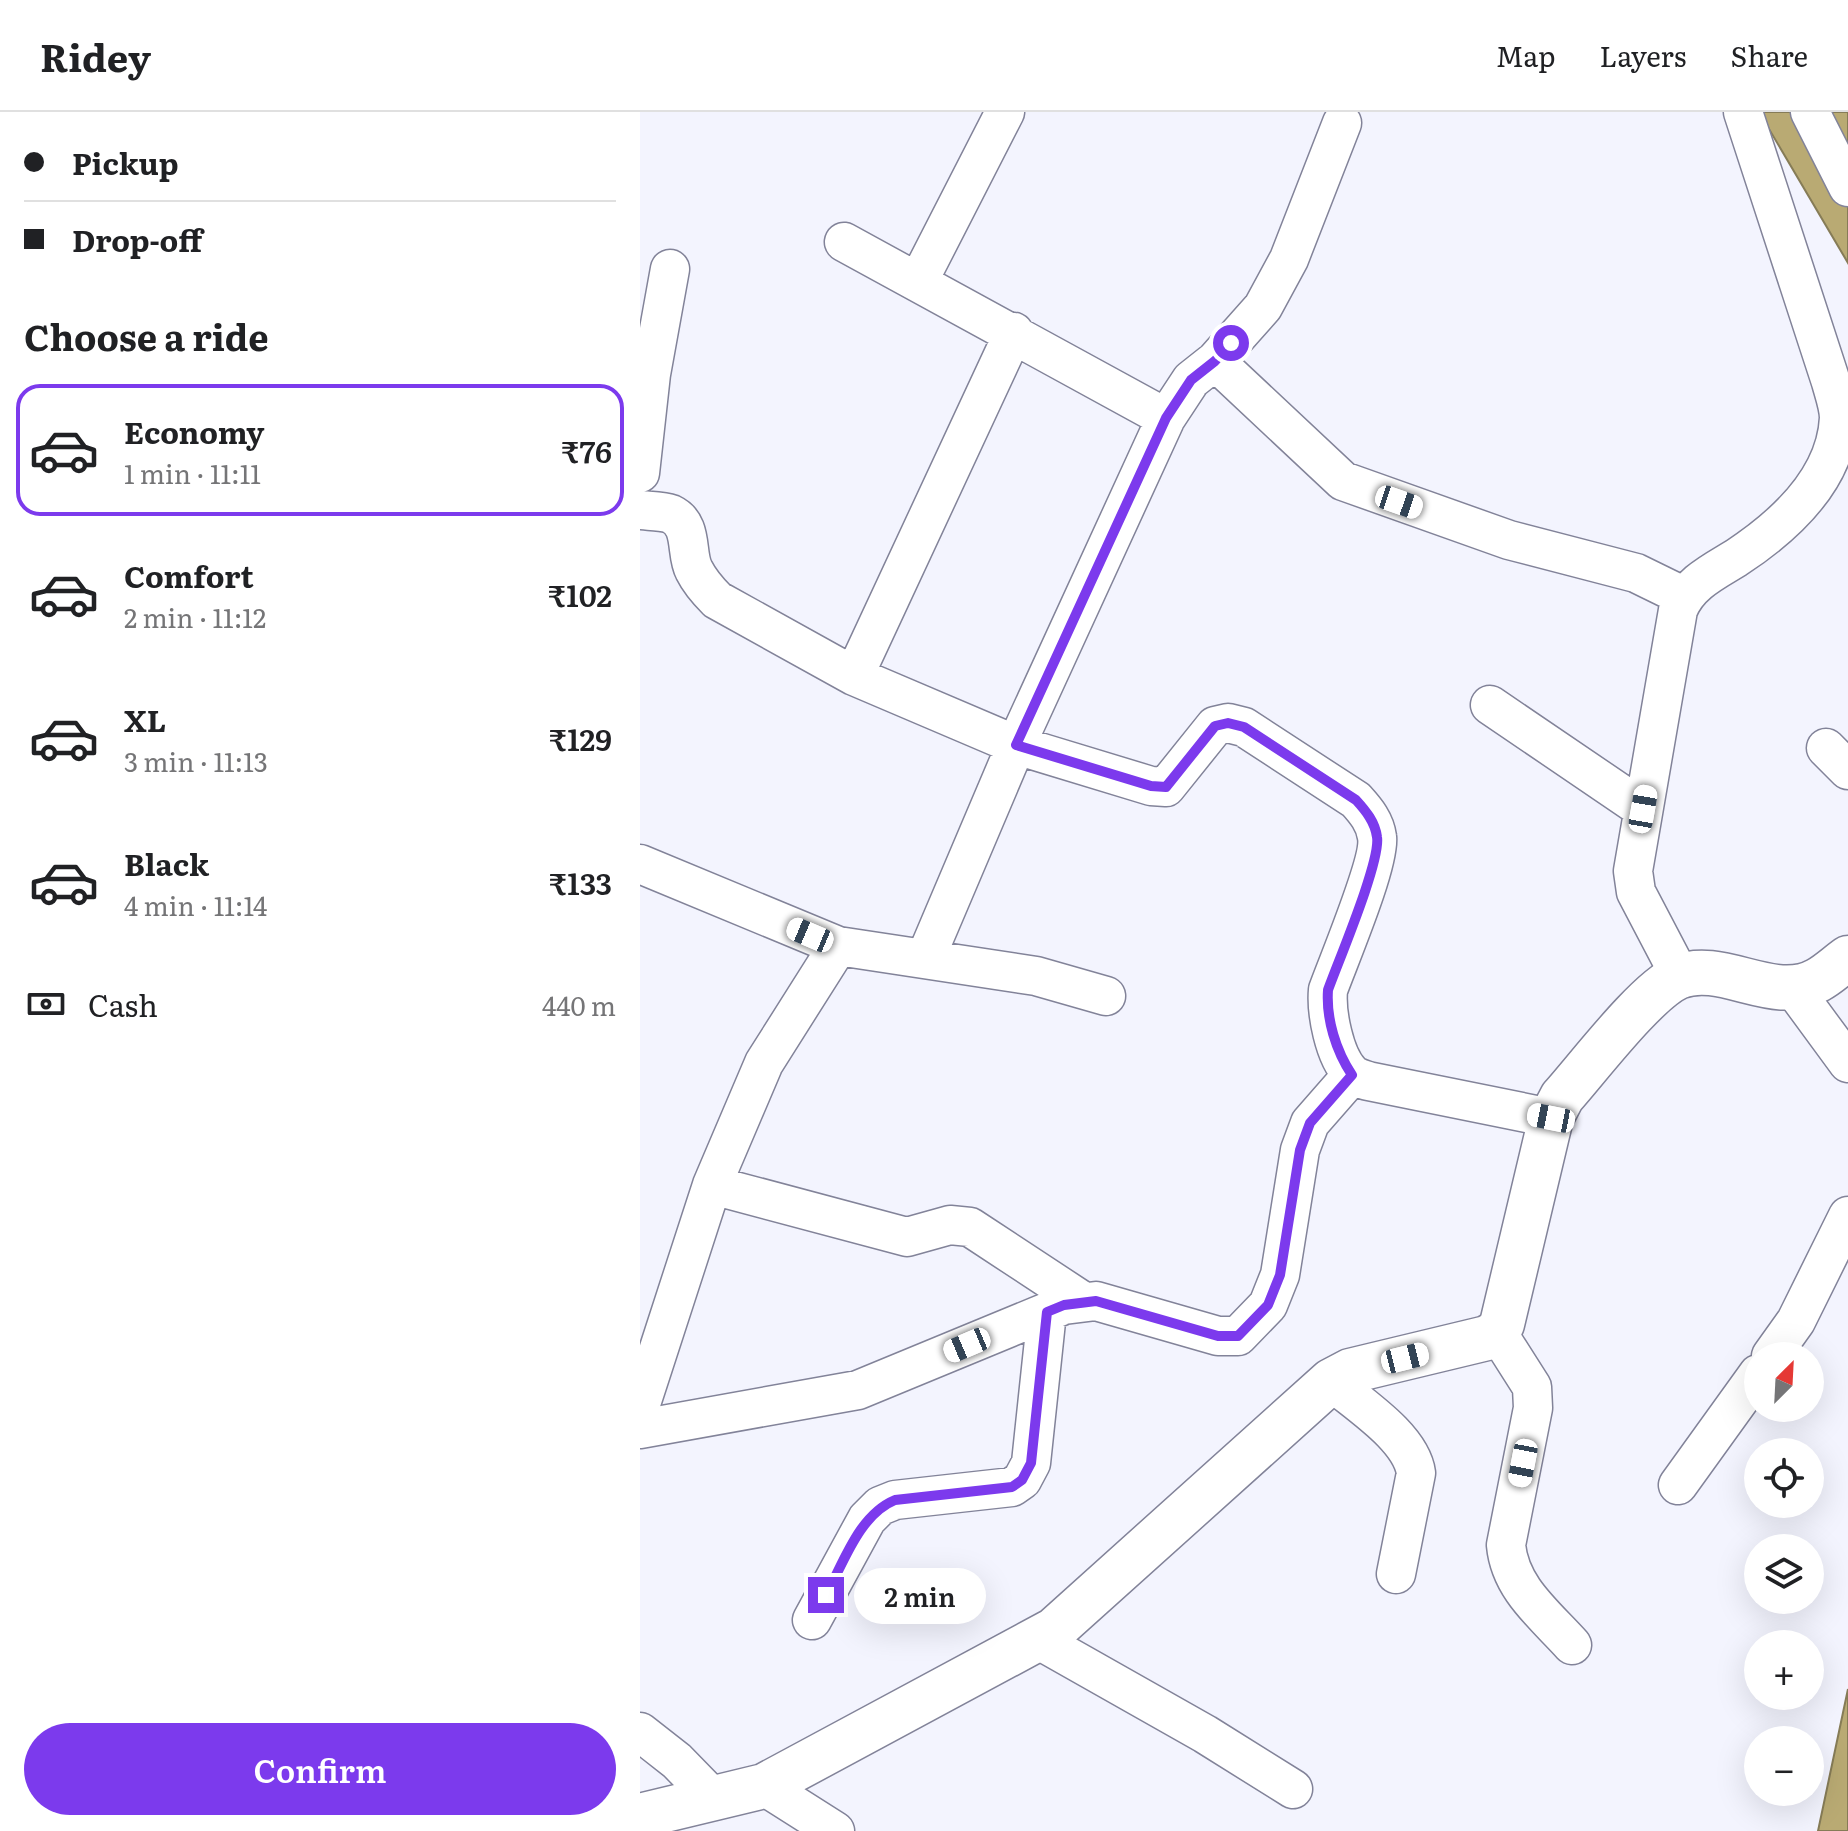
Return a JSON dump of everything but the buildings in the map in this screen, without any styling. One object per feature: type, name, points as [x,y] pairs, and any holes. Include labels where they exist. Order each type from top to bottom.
[{"type":"street","points":[[919,280],[1005,112]]},
{"type":"street","points":[[1680,976],[1636,892],[1633,871],[1678,610],[1683,596],[1692,586],[1780,527],[1800,506],[1835,440],[1839,416],[1831,382],[1743,112]]},
{"type":"street","points":[[1810,112],[1848,187]]},
{"type":"street","points":[[926,957],[1016,745],[1166,418],[1191,380],[1215,361],[1263,307],[1289,259],[1342,123]]},
{"type":"street","points":[[844,242],[919,280],[1166,418]]},
{"type":"street","points":[[640,473],[646,373],[670,269]]},
{"type":"street","points":[[854,676],[1014,332]]},
{"type":"street","points":[[1215,361],[1343,481],[1509,540],[1636,573],[1683,596]]},
{"type":"street","points":[[640,510],[672,514],[682,525],[688,536],[692,567],[703,586],[717,600],[854,676],[1016,745],[1151,786],[1166,787],[1215,726],[1228,723],[1244,727],[1356,800],[1370,816],[1378,839],[1374,863],[1328,990],[1326,1011],[1344,1063],[1352,1075],[1551,1118]]},
{"type":"street","points":[[1490,705],[1643,809]]},
{"type":"street","points":[[640,864],[838,946],[1036,976],[1106,996]]},
{"type":"street","points":[[640,1407],[712,1185],[764,1063],[838,946]]},
{"type":"street","points":[[640,1816],[764,1786],[1037,1639],[1067,1620],[1331,1381],[1350,1371],[1487,1338],[1497,1332],[1502,1324],[1551,1118],[1562,1097],[1657,990],[1680,976],[1708,973],[1793,988],[1817,981],[1848,958]]},
{"type":"street","points":[[1793,988],[1848,1063]]},
{"type":"street","points":[[640,1429],[858,1390],[1064,1305],[1096,1301],[1218,1336],[1238,1336],[1268,1305],[1280,1275],[1300,1150],[1310,1123],[1352,1075]]},
{"type":"street","points":[[712,1185],[907,1237],[950,1225],[970,1227],[1084,1302]]},
{"type":"street","points":[[1781,1342],[1796,1321],[1848,1216]]},
{"type":"street","points":[[812,1620],[867,1519],[880,1506],[895,1500],[1012,1487],[1022,1480],[1031,1463],[1047,1312]]},
{"type":"street","points":[[1497,1332],[1532,1387],[1533,1397],[1506,1545],[1508,1565],[1518,1585],[1572,1645]]},
{"type":"street","points":[[1331,1381],[1405,1445],[1415,1460],[1416,1473],[1396,1574]]},
{"type":"street","points":[[1678,1485],[1744,1393]]},
{"type":"street","points":[[1037,1639],[1205,1734],[1293,1789]]},
{"type":"street","points":[[640,1732],[677,1761],[715,1800]]},
{"type":"street","points":[[764,1786],[835,1831]]},
{"type":"shaded area","points":[[1759,112],[1848,112],[1848,263]]},
{"type":"shaded area","points":[[1848,1689],[1848,1831],[1818,1831]]},
{"type":"route","points":[[826,1595],[867,1519],[880,1506],[895,1500],[1012,1487],[1022,1480],[1031,1463],[1047,1312],[1079,1301],[1096,1301],[1218,1336],[1238,1336],[1251,1324],[1268,1305],[1280,1275],[1300,1150],[1310,1123],[1352,1075],[1344,1063],[1326,1011],[1328,990],[1374,863],[1378,839],[1370,816],[1356,800],[1244,727],[1228,723],[1215,726],[1166,787],[1151,786],[1016,745],[1166,418],[1191,380],[1231,343]]}]
